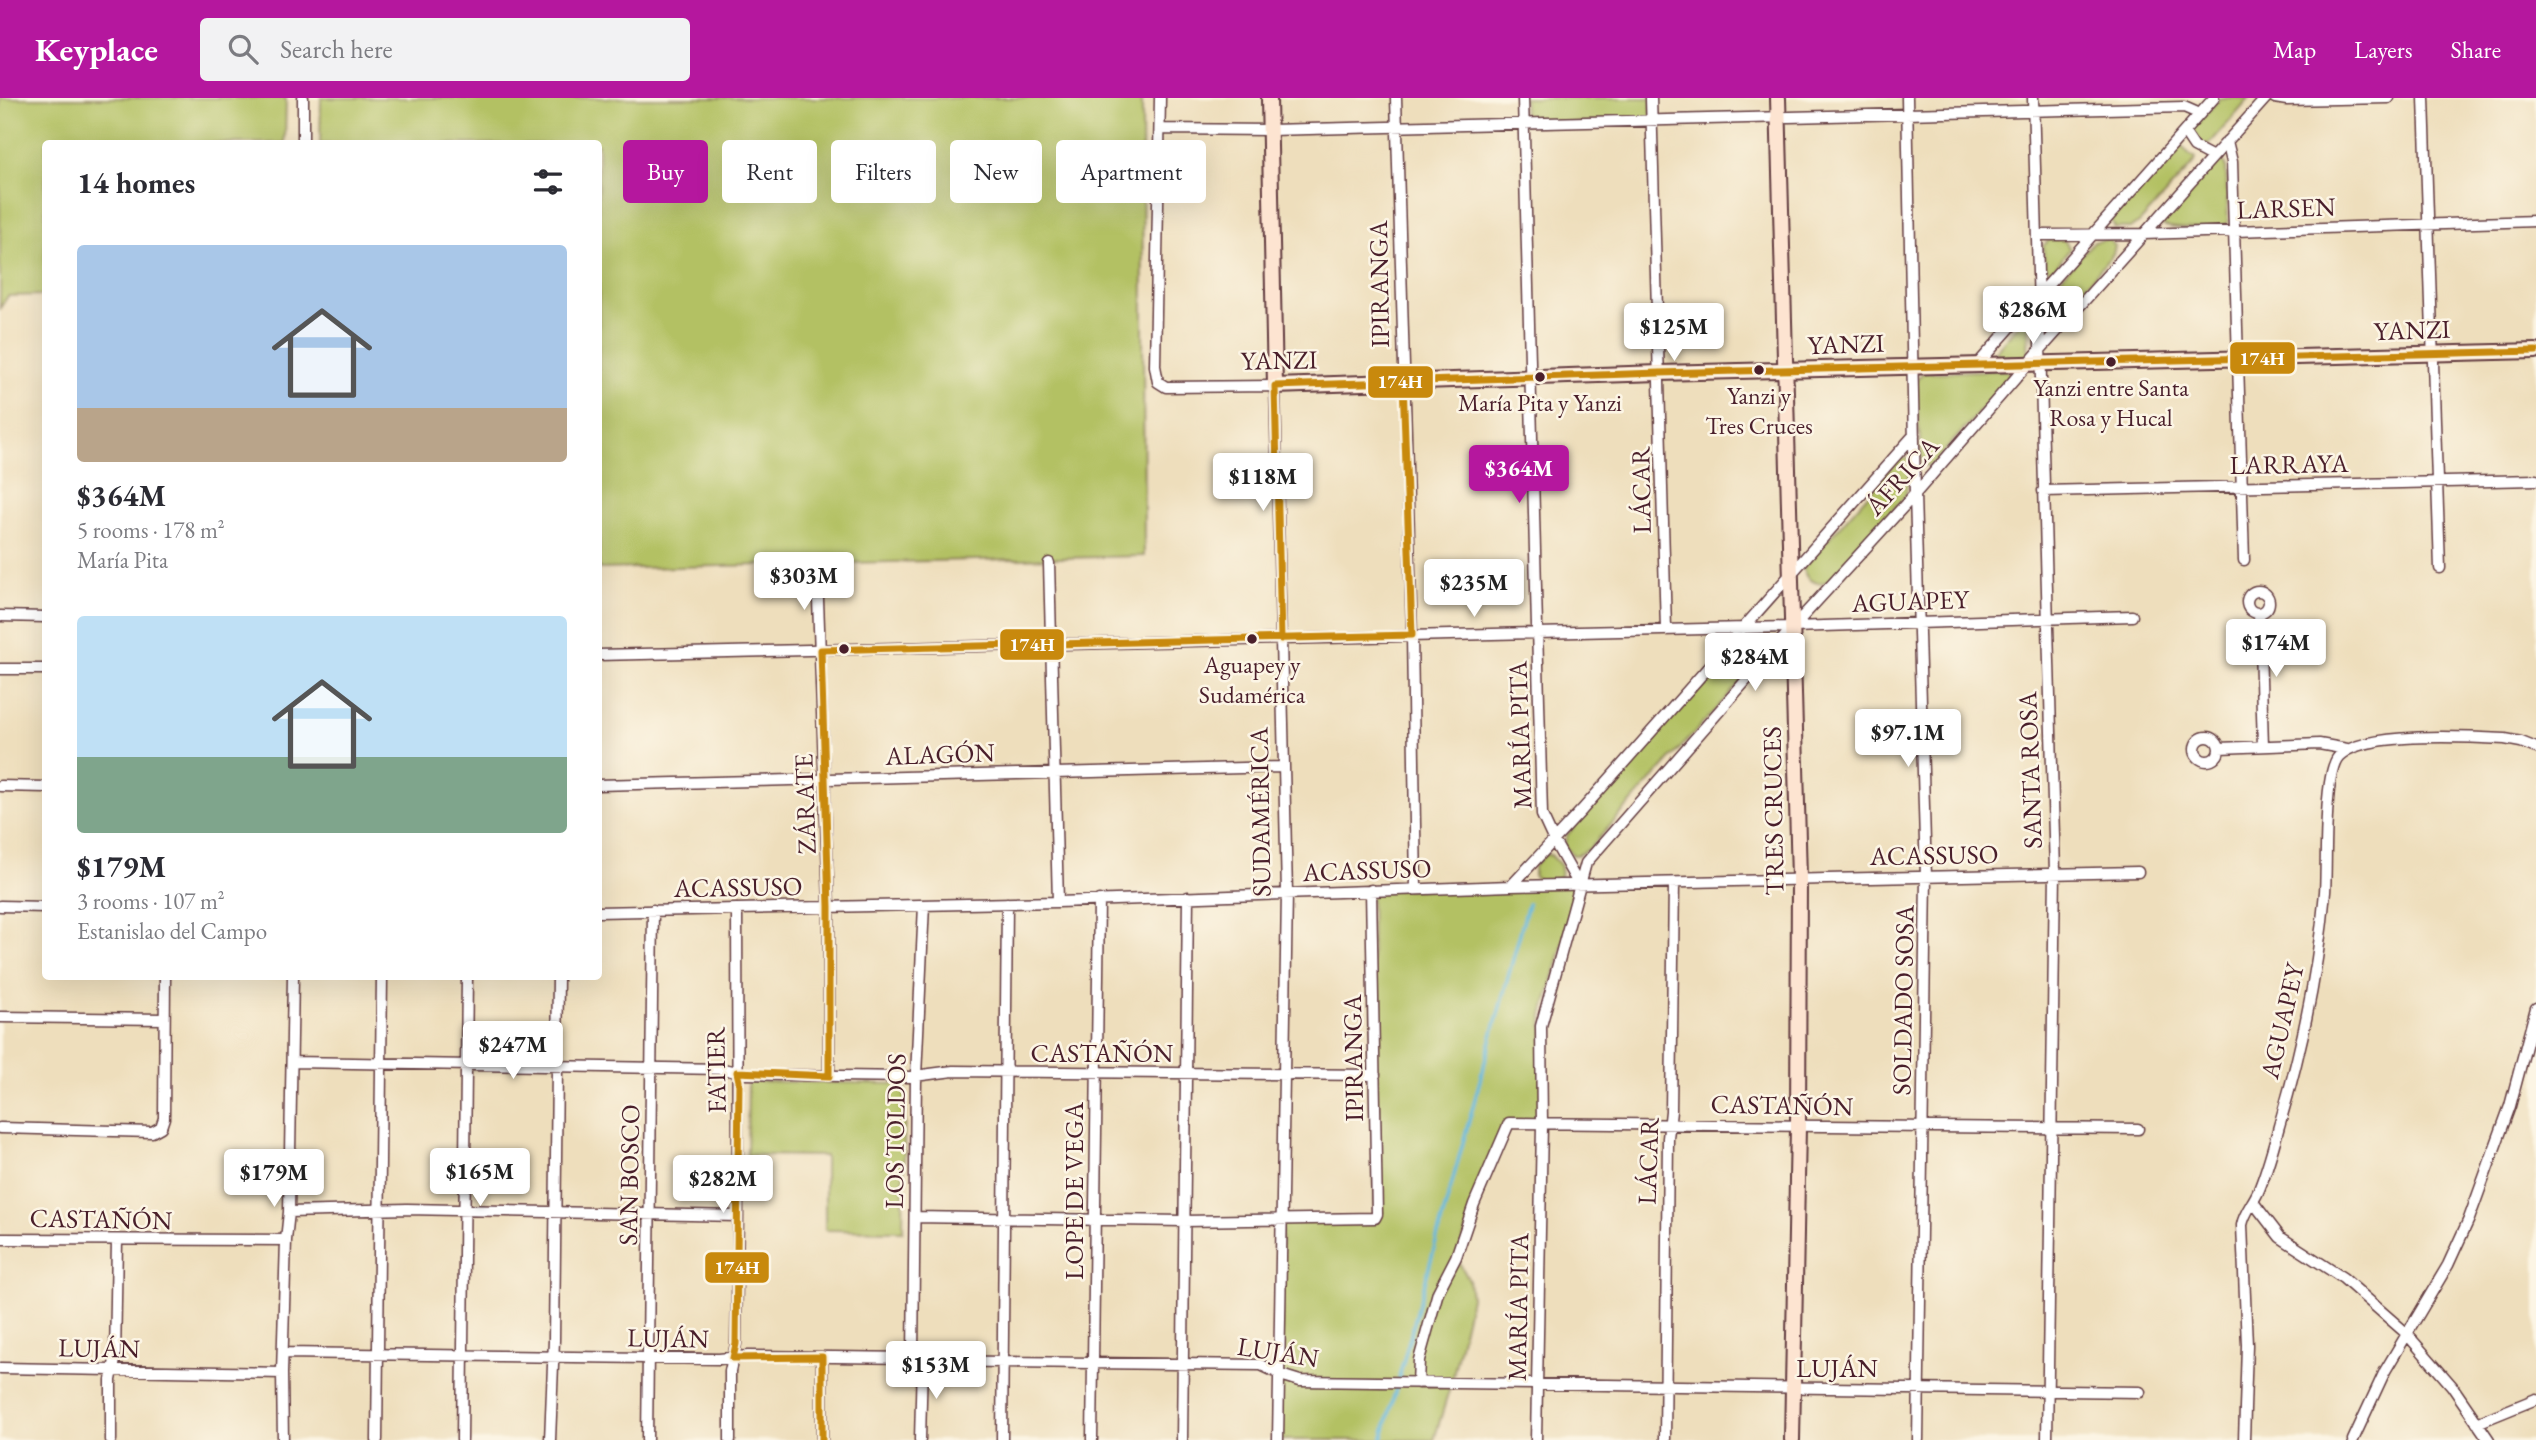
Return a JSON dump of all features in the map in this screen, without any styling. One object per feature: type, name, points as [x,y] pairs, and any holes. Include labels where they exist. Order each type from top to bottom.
[{"type":"street","points":[[303,98],[303,140]]},
{"type":"street","points":[[1160,98],[1161,129],[1270,130],[1651,121],[1908,113],[2034,104],[2184,107],[2200,114]]},
{"type":"street","name":"SUDAMÉRICA","points":[[1269,98],[1287,893],[1278,1440]]},
{"type":"street","name":"IPIRANGA","points":[[1396,98],[1412,635],[1416,889]]},
{"type":"street","name":"MARÍA PITA","points":[[1523,98],[1542,815],[1580,886],[1542,1014],[1536,1440]]},
{"type":"street","name":"LÁCAR","points":[[1651,98],[1666,629]]},
{"type":"street","name":"TRES CRUCES","points":[[1778,98],[1799,878],[1798,1127],[1792,1440]]},
{"type":"street","name":"SOLDADO SOSA","points":[[1907,98],[1914,494],[1926,877],[1918,1440]]},
{"type":"street","points":[[1976,366],[2214,98]]},
{"type":"street","points":[[2040,349],[2266,98]]},
{"type":"street","points":[[2275,98],[2388,98]]},
{"type":"street","points":[[2424,98],[2440,568]]},
{"type":"street","name":"SANTA ROSA","points":[[2034,104],[2040,349],[2035,364],[2043,491],[2054,872],[2048,1440]]},
{"type":"street","name":"YANZI","points":[[1161,129],[1155,366],[1158,382],[1166,387],[2536,351]]},
{"type":"street","points":[[2184,132],[2194,148],[2213,157]]},
{"type":"street","points":[[2227,141],[2232,162],[2244,560]]},
{"type":"street","name":"LARSEN","points":[[2037,235],[2536,221]]},
{"type":"street","name":"ÁFRICA","points":[[1580,886],[1582,870],[1592,855],[1793,627],[2035,364]]},
{"type":"street","name":"ÁFRICA","points":[[1511,886],[1554,841],[1913,435]]},
{"type":"street","name":"LARRAYA","points":[[2043,491],[2536,480]]},
{"type":"street","points":[[1049,562],[1058,902]]},
{"type":"street","name":"ZÁRATE","points":[[817,572],[829,906],[829,1076]]},
{"type":"street","points":[[2259,613],[2263,746]]},
{"type":"street","points":[[0,616],[42,617]]},
{"type":"street","name":"AGUAPEY","points":[[602,655],[1051,646],[2132,616]]},
{"type":"street","points":[[0,669],[42,669]]},
{"type":"street","points":[[2219,748],[2319,744],[2347,750],[2405,737],[2505,739],[2536,748]]},
{"type":"street","name":"AGUAPEY","points":[[2244,1440],[2247,1345],[2243,1216],[2253,1202],[2280,1124],[2311,1003],[2320,950],[2331,771],[2333,763],[2347,750]]},
{"type":"street","name":"ALAGÓN","points":[[602,785],[1283,767]]},
{"type":"street","points":[[0,786],[42,787]]},
{"type":"street","name":"ACASSUSO","points":[[602,912],[1058,902],[1799,878],[2138,872]]},
{"type":"street","name":"LÁCAR","points":[[1665,1440],[1674,883]]},
{"type":"street","name":"IPIRANGA","points":[[1282,1219],[1369,1219],[1375,1218],[1377,1214],[1371,890]]},
{"type":"street","points":[[1182,1440],[1188,897]]},
{"type":"street","name":"LOPE DE VEGA","points":[[1092,1440],[1099,900]]},
{"type":"street","points":[[1002,1440],[1007,903]]},
{"type":"street","name":"LOS TOLDOS","points":[[920,1440],[915,1217],[916,1076],[924,905]]},
{"type":"street","points":[[0,906],[42,907]]},
{"type":"street","name":"FATIER","points":[[730,1440],[730,1371],[736,1344],[738,1216],[737,909]]},
{"type":"street","name":"SAN BOSCO","points":[[647,1440],[653,910]]},
{"type":"street","points":[[0,1129],[157,1130],[161,1127],[164,1118],[165,980]]},
{"type":"street","points":[[283,1440],[282,1373],[289,1212],[293,980]]},
{"type":"street","points":[[376,1440],[382,980]]},
{"type":"street","points":[[463,1440],[467,980]]},
{"type":"street","points":[[550,1440],[559,1065],[558,980]]},
{"type":"street","points":[[2353,1440],[2385,1371],[2448,1265],[2469,1219],[2510,1106],[2536,1008]]},
{"type":"street","points":[[0,1017],[164,1019]]},
{"type":"street","name":"CASTAÑÓN","points":[[293,1062],[559,1065],[829,1076],[916,1076],[953,1071],[1375,1075]]},
{"type":"street","name":"CASTAÑÓN","points":[[1413,1383],[1438,1292],[1456,1257],[1474,1204],[1509,1123],[2138,1129]]},
{"type":"street","points":[[2253,1202],[2280,1237],[2343,1278],[2406,1333],[2452,1386],[2489,1440]]},
{"type":"street","points":[[289,1212],[379,1209],[738,1216]]},
{"type":"street","points":[[915,1217],[1184,1221],[1282,1219]]},
{"type":"street","name":"CASTAÑÓN","points":[[0,1239],[286,1240]]},
{"type":"street","points":[[111,1440],[117,1240]]},
{"type":"street","name":"LUJÁN","points":[[284,1353],[1183,1363],[1261,1365],[1300,1381],[2140,1392]]},
{"type":"street","points":[[822,1357],[822,1440]]},
{"type":"street","name":"LUJÁN","points":[[0,1368],[282,1373]]},
{"type":"street","points":[[2477,1423],[2536,1399]]},
{"type":"green space","points":[[0,98],[286,98],[285,140],[42,140],[42,295],[8,296],[0,308]]},
{"type":"green space","points":[[321,98],[1142,98],[1142,140],[1056,140],[1056,203],[1142,203],[1144,556],[602,569],[602,140],[320,140]]},
{"type":"green space","points":[[1523,98],[1651,98],[1651,121],[1524,124]]},
{"type":"green space","points":[[2220,98],[2250,98],[2207,147],[2198,145],[2190,133],[2191,130]]},
{"type":"green space","points":[[2180,144],[2190,156],[2196,158],[2195,162],[2139,223],[2130,228],[2115,228],[2111,220]]},
{"type":"green space","points":[[2219,159],[2226,164],[2228,223],[2195,228],[2161,225],[2159,222]]},
{"type":"green space","points":[[2109,239],[2115,246],[2113,254],[2062,313],[2054,316],[2048,313],[2044,306],[2044,297],[2093,242]]},
{"type":"green space","points":[[2049,240],[2064,240],[2070,249],[2053,270],[2045,265],[2043,246]]},
{"type":"green space","points":[[2027,315],[2028,357],[1990,357]]},
{"type":"green space","points":[[2005,370],[2010,373],[2009,378],[1933,464],[1922,464],[1915,380],[1923,373]]},
{"type":"green space","points":[[1900,458],[1910,461],[1906,495],[1829,581],[1820,583],[1809,579],[1803,568]]},
{"type":"green space","points":[[1758,633],[1765,640],[1766,652],[1763,657],[1589,849],[1573,855],[1564,846],[1567,835],[1739,639]]},
{"type":"green space","points":[[1546,854],[1551,855],[1561,866],[1560,877],[1555,881],[1540,881],[1534,876],[1534,866]]},
{"type":"green space","points":[[1579,885],[1543,1015],[1542,1125],[1509,1124],[1456,1257],[1469,1280],[1471,1298],[1451,1384],[1434,1440],[1278,1440],[1282,1219],[1375,1218],[1371,890]]},
{"type":"green space","points":[[748,1081],[905,1084],[903,1231],[825,1230],[825,1156],[747,1155]]},
{"type":"waterway","points":[[1382,1440],[1528,904]]},
{"type":"transit line","name":"174H","points":[[1281,639],[1275,386],[1659,373],[2536,351]]},
{"type":"transit line","name":"174H","points":[[821,650],[1412,635],[1403,381]]},
{"type":"transit line","name":"174H","points":[[821,650],[829,906],[829,1076]]},
{"type":"transit line","name":"174H","points":[[737,1072],[829,1076]]},
{"type":"transit line","name":"174H","points":[[733,1358],[736,1344],[737,1072]]},
{"type":"transit line","name":"174H","points":[[733,1358],[822,1357]]},
{"type":"transit line","name":"174H","points":[[822,1357],[822,1440]]},
{"type":"place","name":"Yanzi entre Santa Rosa y Hucal","points":[[2111,362]]},
{"type":"place","name":"Yanzi y Tres Cruces","points":[[1759,370]]},
{"type":"place","name":"María Pita y Yanzi","points":[[1540,377]]},
{"type":"place","name":"Aguapey y Sudamérica","points":[[1252,639]]}]
